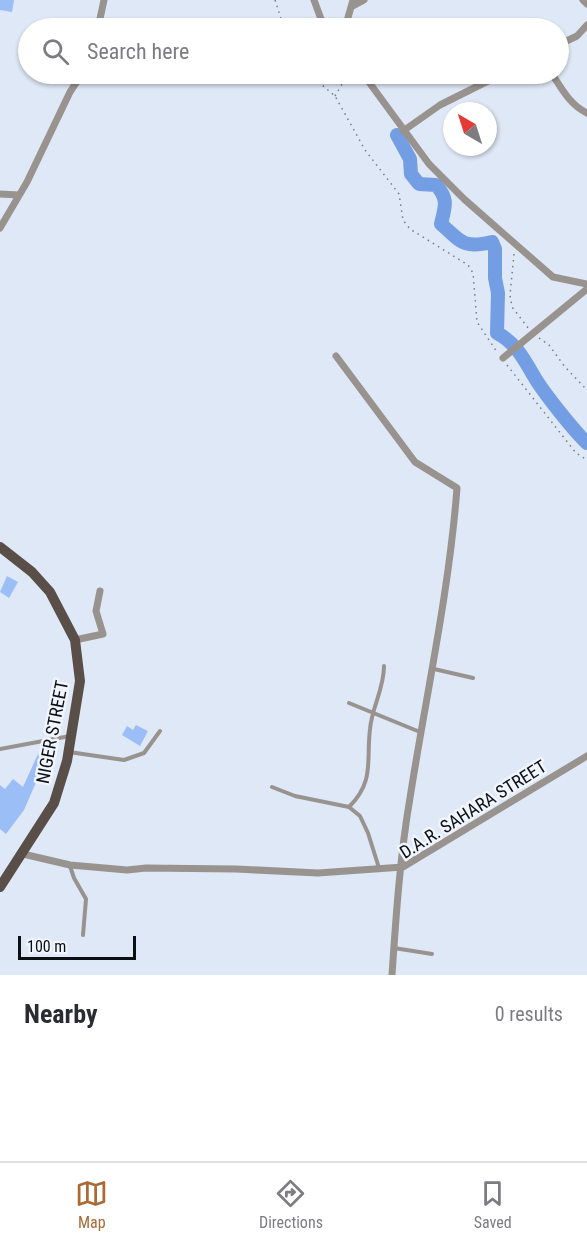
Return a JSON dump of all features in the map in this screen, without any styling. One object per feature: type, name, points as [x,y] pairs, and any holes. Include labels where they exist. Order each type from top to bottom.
[{"type":"main road","points":[[0,547],[32,572],[50,592],[75,640]]},
{"type":"main road","name":"NIGER STREET","points":[[0,886],[4,874],[23,854],[54,803],[69,752],[80,681],[75,640]]},
{"type":"street","points":[[100,18],[104,0]]},
{"type":"street","points":[[314,0],[321,18]]},
{"type":"street","points":[[348,18],[352,3],[364,0]]},
{"type":"street","points":[[583,0],[587,4]]},
{"type":"street","points":[[569,40],[577,36],[587,25]]},
{"type":"street","points":[[0,228],[19,195],[74,84]]},
{"type":"street","points":[[370,84],[429,164],[464,199],[553,277],[587,284]]},
{"type":"street","points":[[403,131],[440,105],[482,84]]},
{"type":"street","points":[[559,84],[576,108],[587,113]]},
{"type":"street","points":[[0,194],[19,195]]},
{"type":"street","points":[[502,358],[587,288]]},
{"type":"street","points":[[23,854],[70,865],[127,870],[146,868],[236,869],[318,873],[403,867],[407,818],[434,669],[454,529],[457,488],[415,462],[336,356]]},
{"type":"street","points":[[75,640],[103,634],[96,610],[100,591]]},
{"type":"street","name":"D.A.R. SAHARA STREET","points":[[392,975],[403,867],[587,756]]},
{"type":"lane","points":[[349,807],[368,780],[370,727],[382,689],[384,666]]},
{"type":"lane","points":[[434,669],[473,678]]},
{"type":"lane","points":[[349,703],[421,732]]},
{"type":"lane","points":[[69,752],[124,760],[144,753],[160,731]]},
{"type":"lane","points":[[0,749],[72,735]]},
{"type":"lane","points":[[272,787],[295,796],[349,807],[360,816],[379,868]]},
{"type":"lane","points":[[70,865],[74,878],[86,899],[84,935]]},
{"type":"lane","points":[[394,948],[432,954]]},
{"type":"path","points":[[275,0],[281,18]]},
{"type":"path","points":[[321,84],[335,96],[365,150],[399,194],[403,220],[410,229],[468,266],[473,273],[477,322],[576,453],[587,460]]},
{"type":"path","points":[[335,96],[342,84]]},
{"type":"building","points":[[0,0],[14,0],[12,12],[0,10]]},
{"type":"building","points":[[7,576],[18,582],[9,598],[0,592]]},
{"type":"building","points":[[136,725],[148,731],[140,746],[122,735],[127,726],[133,730]]},
{"type":"building","points":[[38,754],[47,757],[24,810],[6,834],[0,829],[0,785],[5,789],[13,779],[23,787]]},
{"type":"waterway","points":[[397,135],[410,159],[411,174],[419,184],[436,185],[443,195],[445,208],[441,224],[458,239],[468,244],[492,242],[495,249],[495,278],[498,293],[497,333],[519,352],[545,393],[587,443]]}]
